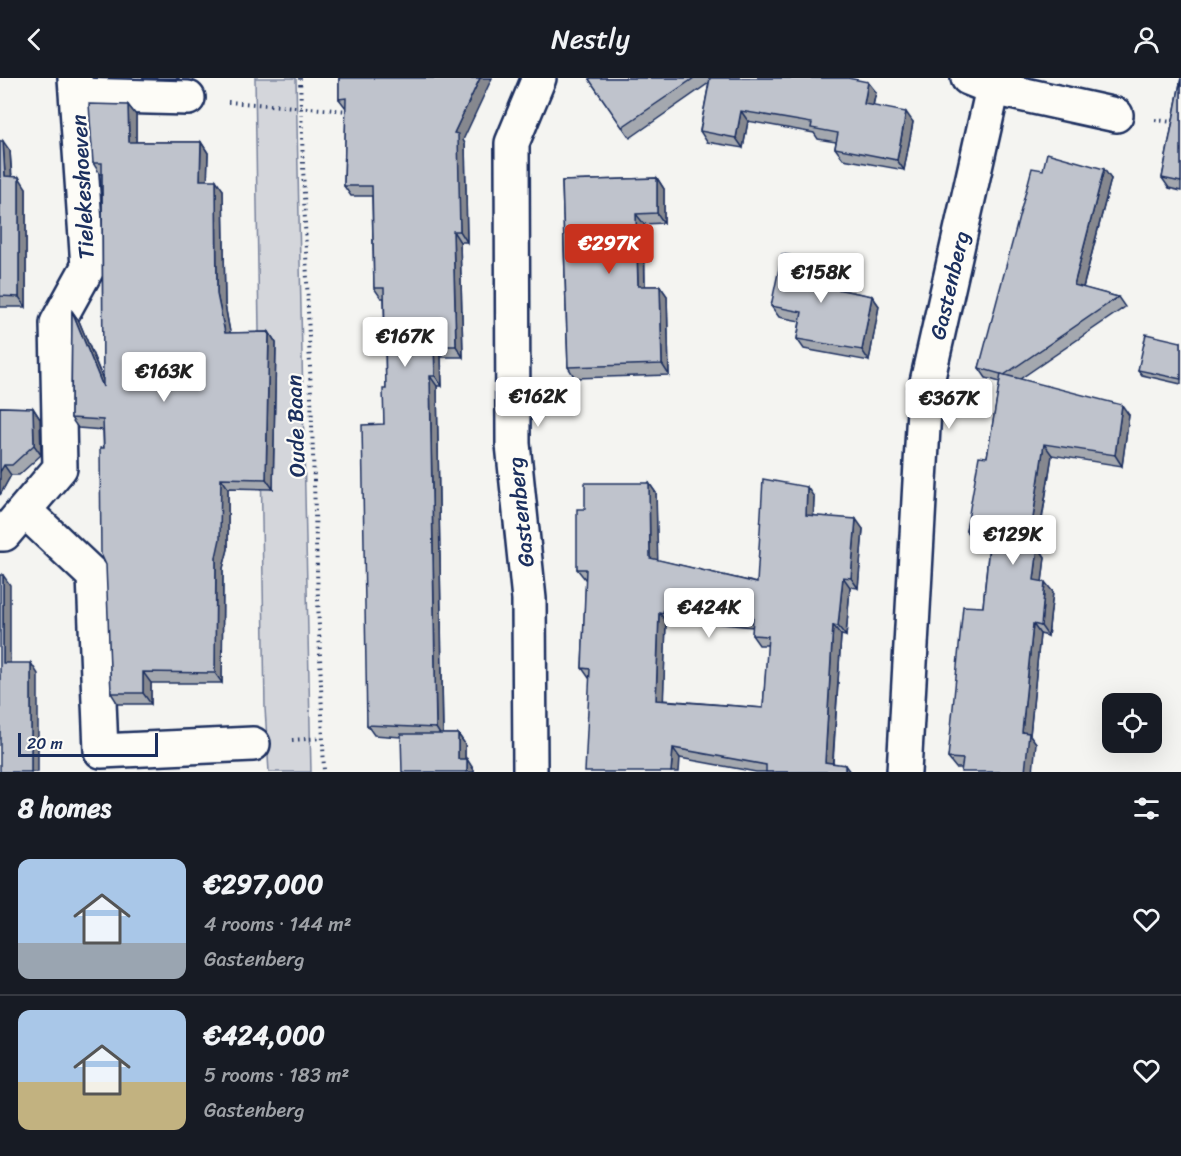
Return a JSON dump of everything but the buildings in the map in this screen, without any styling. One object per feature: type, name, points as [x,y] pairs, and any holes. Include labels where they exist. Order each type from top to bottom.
[{"type":"street","name":"Gastenberg","points":[[530,772],[529,598],[513,444],[512,143],[539,78]]},
{"type":"street","name":"Gastenberg","points":[[904,772],[925,391],[980,83],[1116,116]]},
{"type":"street","name":"Tielekeshoeven","points":[[0,534],[4,534],[25,512],[60,468],[57,323],[88,267],[76,87],[188,98]]},
{"type":"street","points":[[25,512],[94,576],[101,750],[253,744]]},
{"type":"path","name":"Oude Baan","points":[[300,78],[324,772]]},
{"type":"path","points":[[188,98],[300,109],[353,111]]},
{"type":"shaded area","points":[[255,78],[296,78],[311,772],[269,772],[265,708]]}]
